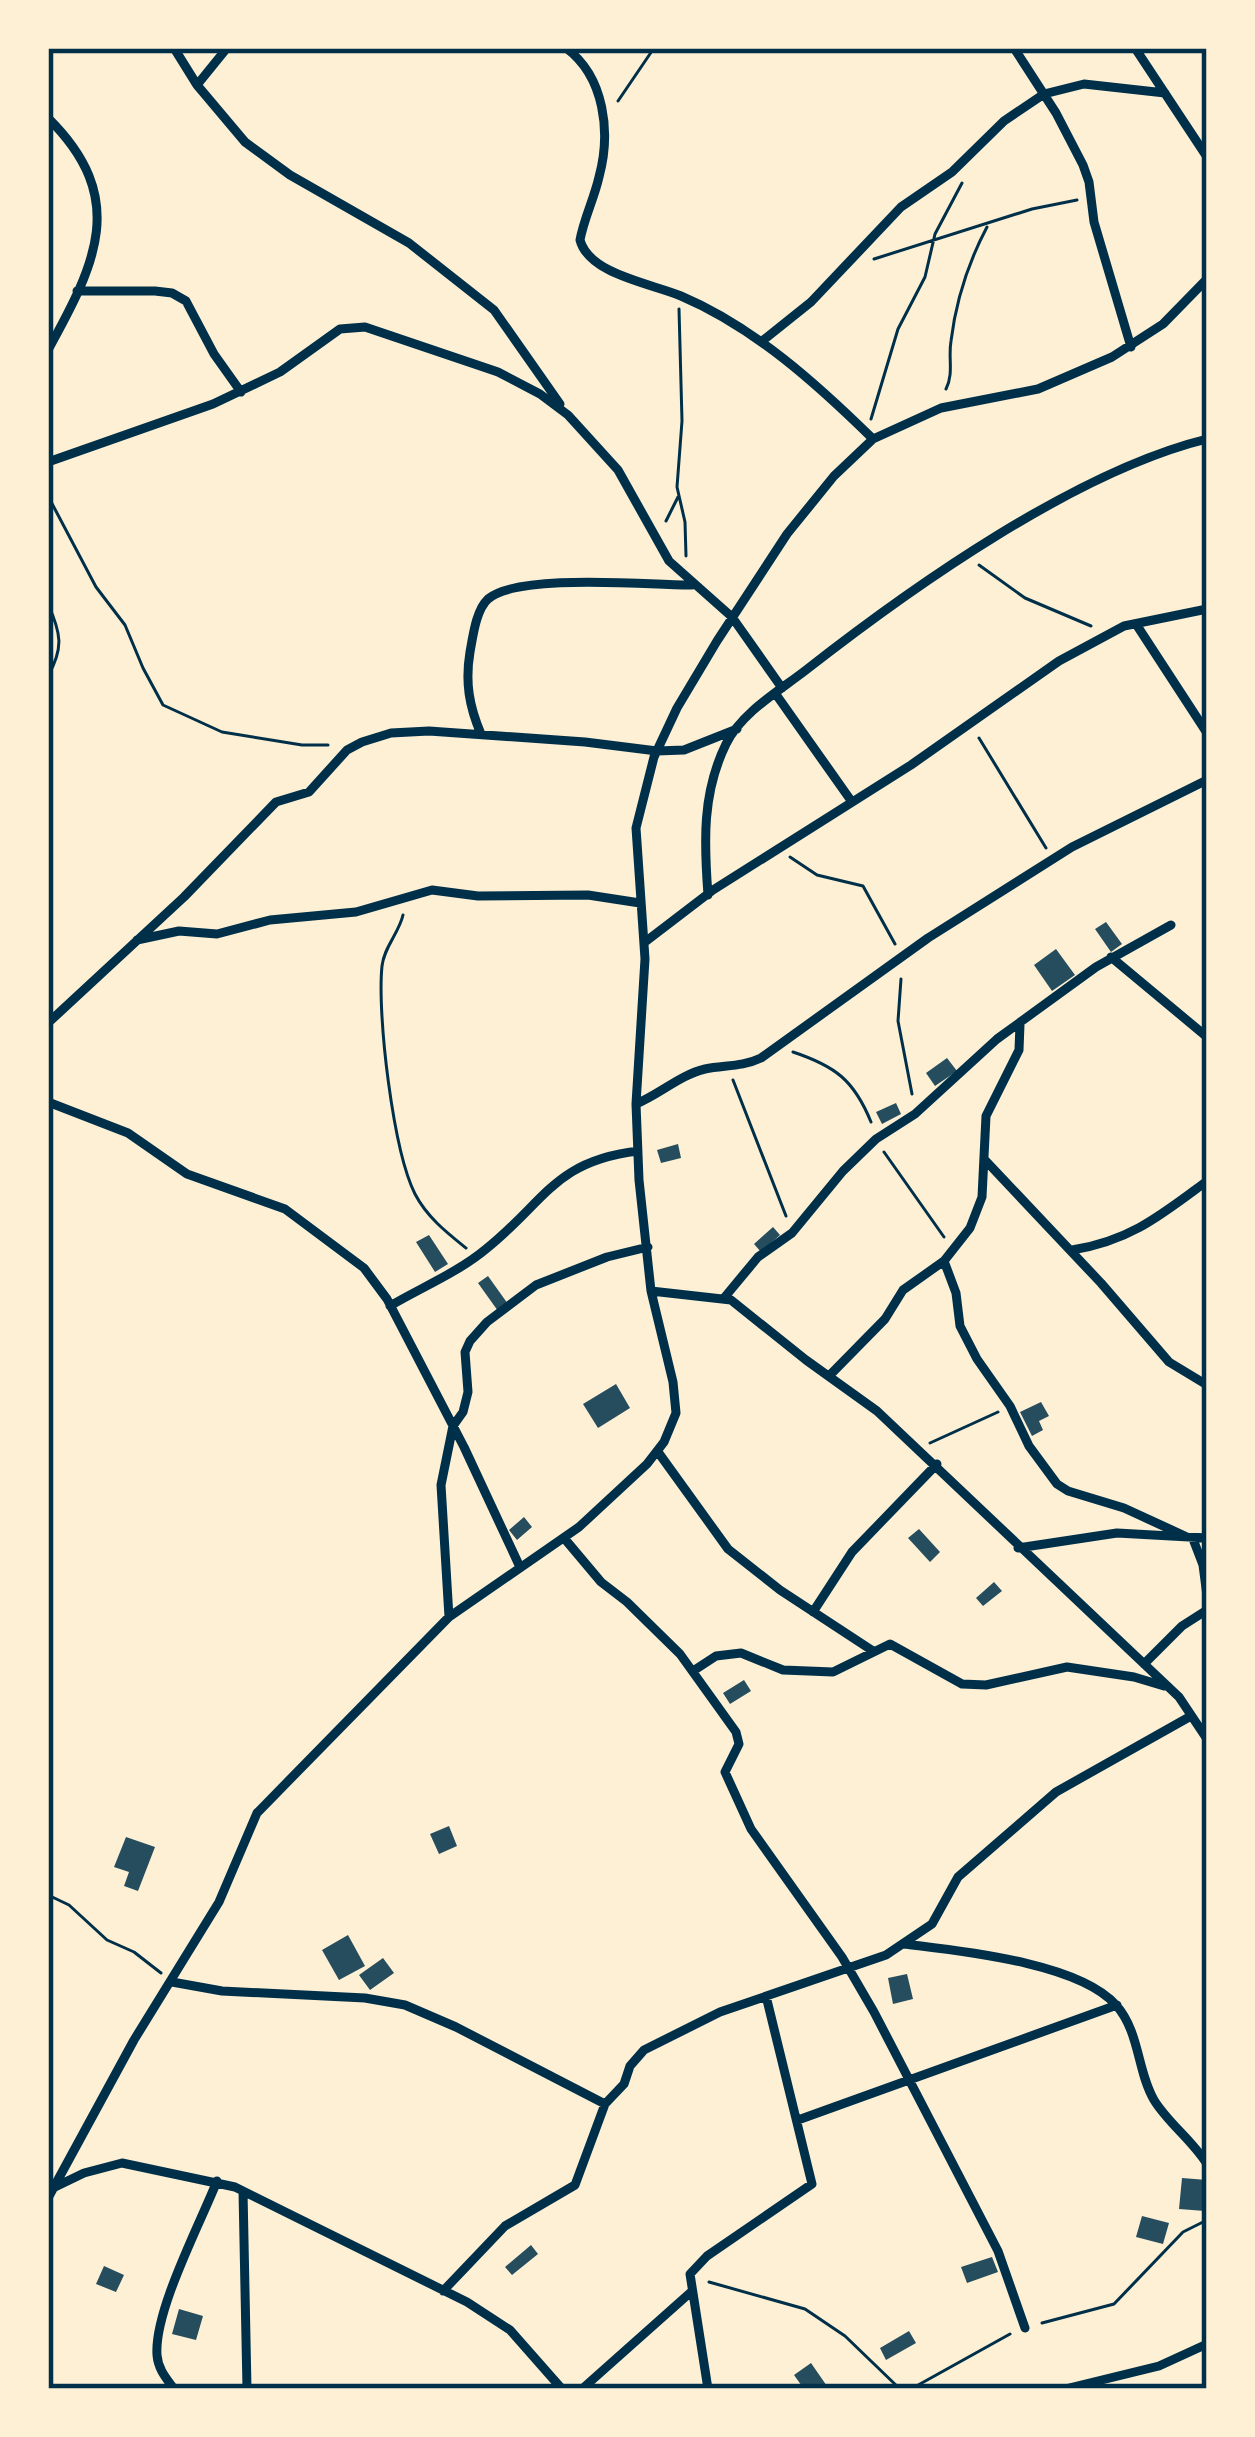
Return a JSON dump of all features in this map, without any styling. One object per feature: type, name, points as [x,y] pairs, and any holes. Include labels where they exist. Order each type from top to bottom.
[{"type":"street","points":[[174,48],[229,127],[272,163],[409,243],[494,310],[568,415],[618,470],[682,575],[732,617],[852,802]]},
{"type":"street","points":[[197,85],[227,48]]},
{"type":"street","points":[[566,48],[589,74],[604,115],[606,141],[583,224],[583,250],[604,269],[679,295],[761,342],[869,436]]},
{"type":"street","points":[[1014,48],[1082,165],[1131,347]]},
{"type":"street","points":[[1136,48],[1207,157]]},
{"type":"street","points":[[761,342],[811,302],[901,207],[952,172],[1004,121],[1044,94],[1072,84],[1165,93]]},
{"type":"street","points":[[48,118],[84,163],[100,213],[92,253],[49,346]]},
{"type":"street","points":[[50,2193],[134,2040],[219,1902],[257,1813],[449,1617],[564,1538],[614,1496],[658,1453],[676,1412],[674,1382],[651,1292],[638,1151],[645,942],[636,828],[657,751],[732,617],[787,533],[869,436],[934,410],[1038,388],[1131,347],[1186,304],[1207,279]]},
{"type":"street","points":[[77,291],[172,293],[186,302],[214,355],[241,392]]},
{"type":"street","points":[[48,462],[241,392],[280,372],[340,329],[359,325],[498,372],[568,415]]},
{"type":"street","points":[[708,895],[704,818],[727,742],[779,690],[890,606],[1014,527],[1130,466],[1207,440]]},
{"type":"street","points":[[481,734],[467,690],[472,640],[488,600],[537,584],[692,585]]},
{"type":"street","points":[[645,942],[1059,661],[1113,632],[1207,609]]},
{"type":"street","points":[[1136,624],[1207,733]]},
{"type":"street","points":[[48,1023],[184,897],[276,802],[309,792],[354,745],[391,733],[481,734],[684,750],[737,729]]},
{"type":"street","points":[[636,1104],[691,1074],[748,1064],[781,1046],[905,955],[1053,860],[1207,780]]},
{"type":"street","points":[[131,942],[161,933],[218,934],[270,920],[356,912],[441,890],[478,896],[588,895],[640,903]]},
{"type":"street","points":[[724,1298],[758,1257],[792,1233],[876,1138],[915,1114],[997,1040],[1111,957],[1171,925]]},
{"type":"street","points":[[1111,957],[1206,1033]]},
{"type":"street","points":[[829,1376],[879,1325],[907,1286],[944,1262],[970,1228],[982,1197],[986,1116],[1019,1050],[1020,1024]]},
{"type":"street","points":[[48,1102],[128,1133],[187,1174],[284,1209],[364,1268],[390,1306],[454,1426],[519,1565]]},
{"type":"street","points":[[390,1306],[476,1256],[581,1164],[603,1155],[638,1151]]},
{"type":"street","points":[[984,1159],[1072,1250],[1168,1362],[1207,1385]]},
{"type":"street","points":[[1072,1250],[1137,1232],[1207,1181]]},
{"type":"street","points":[[449,1617],[440,1485],[454,1426],[464,1412],[468,1392],[466,1352],[487,1322],[536,1285],[607,1257],[648,1247]]},
{"type":"street","points":[[944,1262],[956,1293],[960,1326],[1010,1406],[1029,1447],[1062,1488],[1124,1508],[1190,1538],[1203,1565],[1207,1596]]},
{"type":"street","points":[[442,2290],[505,2225],[575,2185],[605,2104],[649,2047],[720,2012],[849,1970],[904,1943],[932,1924],[958,1877],[1056,1792],[1201,1726],[1169,1688],[877,1411],[724,1298],[651,1292]]},
{"type":"street","points":[[658,1453],[720,1542],[779,1590],[873,1651]]},
{"type":"street","points":[[813,1612],[851,1552],[937,1464]]},
{"type":"street","points":[[1018,1548],[1117,1533],[1207,1538]]},
{"type":"street","points":[[564,1538],[601,1582],[661,1633],[739,1738],[725,1772],[730,1788],[751,1829],[849,1970],[998,2251],[1025,2328]]},
{"type":"street","points":[[1144,1664],[1207,1610]]},
{"type":"street","points":[[693,1671],[716,1656],[741,1653],[783,1670],[833,1672],[895,1645],[962,1684],[986,1685],[1067,1666],[1169,1688]]},
{"type":"street","points":[[904,1943],[1045,1967],[1101,1993],[1117,2006],[1140,2054],[1154,2101],[1207,2164]]},
{"type":"street","points":[[172,1982],[405,2005],[456,2026],[605,2104]]},
{"type":"street","points":[[708,2389],[690,2286],[692,2271],[812,2184],[766,1996]]},
{"type":"street","points":[[798,2120],[1117,2006]]},
{"type":"street","points":[[50,2193],[84,2173],[122,2163],[217,2181],[442,2290],[510,2330],[562,2389]]},
{"type":"street","points":[[174,2389],[157,2360],[157,2340],[173,2287],[217,2181]]},
{"type":"street","points":[[243,2191],[247,2389]]},
{"type":"street","points":[[582,2389],[690,2286]]},
{"type":"street","points":[[1065,2389],[1159,2366],[1207,2344]]},
{"type":"path","points":[[604,115],[654,48]]},
{"type":"path","points":[[869,436],[898,329],[925,277],[934,242],[961,184]]},
{"type":"path","points":[[846,267],[1032,209],[1090,196]]},
{"type":"path","points":[[934,410],[952,377],[950,344],[968,264],[988,226]]},
{"type":"path","points":[[679,295],[682,421],[678,496],[688,548],[682,575]]},
{"type":"path","points":[[48,496],[97,587],[125,625],[163,704],[222,732],[302,745],[354,745]]},
{"type":"path","points":[[659,544],[678,496]]},
{"type":"path","points":[[968,556],[1025,598],[1113,632]]},
{"type":"path","points":[[48,604],[61,634],[61,647],[48,676]]},
{"type":"path","points":[[970,722],[1053,860]]},
{"type":"path","points":[[776,850],[817,875],[863,886],[905,955],[898,1021],[915,1114]]},
{"type":"path","points":[[406,897],[400,927],[382,962],[384,1054],[390,1086],[416,1196],[433,1219],[476,1256]]},
{"type":"path","points":[[781,1046],[825,1065],[856,1088],[898,1176],[955,1251]]},
{"type":"path","points":[[726,1068],[792,1233]]},
{"type":"path","points":[[917,1448],[1010,1406]]},
{"type":"path","points":[[48,1895],[69,1905],[106,1940],[134,1952],[172,1982]]},
{"type":"path","points":[[911,2389],[991,2342],[1114,2304],[1184,2232],[1207,2220]]},
{"type":"path","points":[[690,2286],[782,2300],[805,2309],[845,2336],[901,2389]]},
{"type":"building","points":[[1106,922],[1122,944],[1111,952],[1095,929]]},
{"type":"building","points":[[1056,949],[1075,975],[1052,991],[1034,965]]},
{"type":"building","points":[[947,1058],[957,1071],[935,1086],[926,1073]]},
{"type":"building","points":[[896,1103],[901,1114],[882,1124],[876,1112]]},
{"type":"building","points":[[678,1144],[681,1158],[661,1163],[657,1150]]},
{"type":"building","points":[[773,1227],[780,1235],[761,1252],[754,1244]]},
{"type":"building","points":[[429,1235],[448,1264],[435,1272],[416,1242]]},
{"type":"building","points":[[488,1276],[508,1304],[498,1311],[478,1283]]},
{"type":"building","points":[[616,1384],[630,1408],[598,1428],[583,1404]]},
{"type":"building","points":[[1041,1402],[1049,1416],[1039,1421],[1043,1430],[1032,1436],[1020,1412]]},
{"type":"building","points":[[524,1517],[532,1527],[517,1540],[509,1530]]},
{"type":"building","points":[[919,1529],[940,1552],[930,1562],[908,1538]]},
{"type":"building","points":[[994,1582],[1002,1591],[983,1606],[976,1598]]},
{"type":"building","points":[[744,1680],[751,1691],[730,1704],[723,1693]]},
{"type":"building","points":[[449,1826],[457,1846],[439,1854],[430,1834]]},
{"type":"building","points":[[126,1837],[155,1847],[138,1891],[124,1886],[129,1872],[114,1867]]},
{"type":"building","points":[[348,1935],[365,1966],[339,1980],[322,1950]]},
{"type":"building","points":[[383,1958],[394,1973],[370,1990],[359,1975]]},
{"type":"building","points":[[907,1974],[913,1999],[893,2004],[888,1978]]},
{"type":"building","points":[[1182,2178],[1207,2180],[1205,2211],[1179,2209]]},
{"type":"building","points":[[1142,2216],[1169,2223],[1163,2244],[1136,2237]]},
{"type":"building","points":[[531,2245],[538,2254],[512,2275],[505,2267]]},
{"type":"building","points":[[992,2257],[998,2272],[967,2283],[961,2267]]},
{"type":"building","points":[[104,2266],[124,2275],[116,2292],[96,2284]]},
{"type":"building","points":[[179,2309],[203,2316],[196,2340],[172,2334]]},
{"type":"building","points":[[909,2331],[916,2343],[886,2360],[880,2348]]},
{"type":"building","points":[[811,2363],[829,2389],[804,2389],[794,2375]]}]
